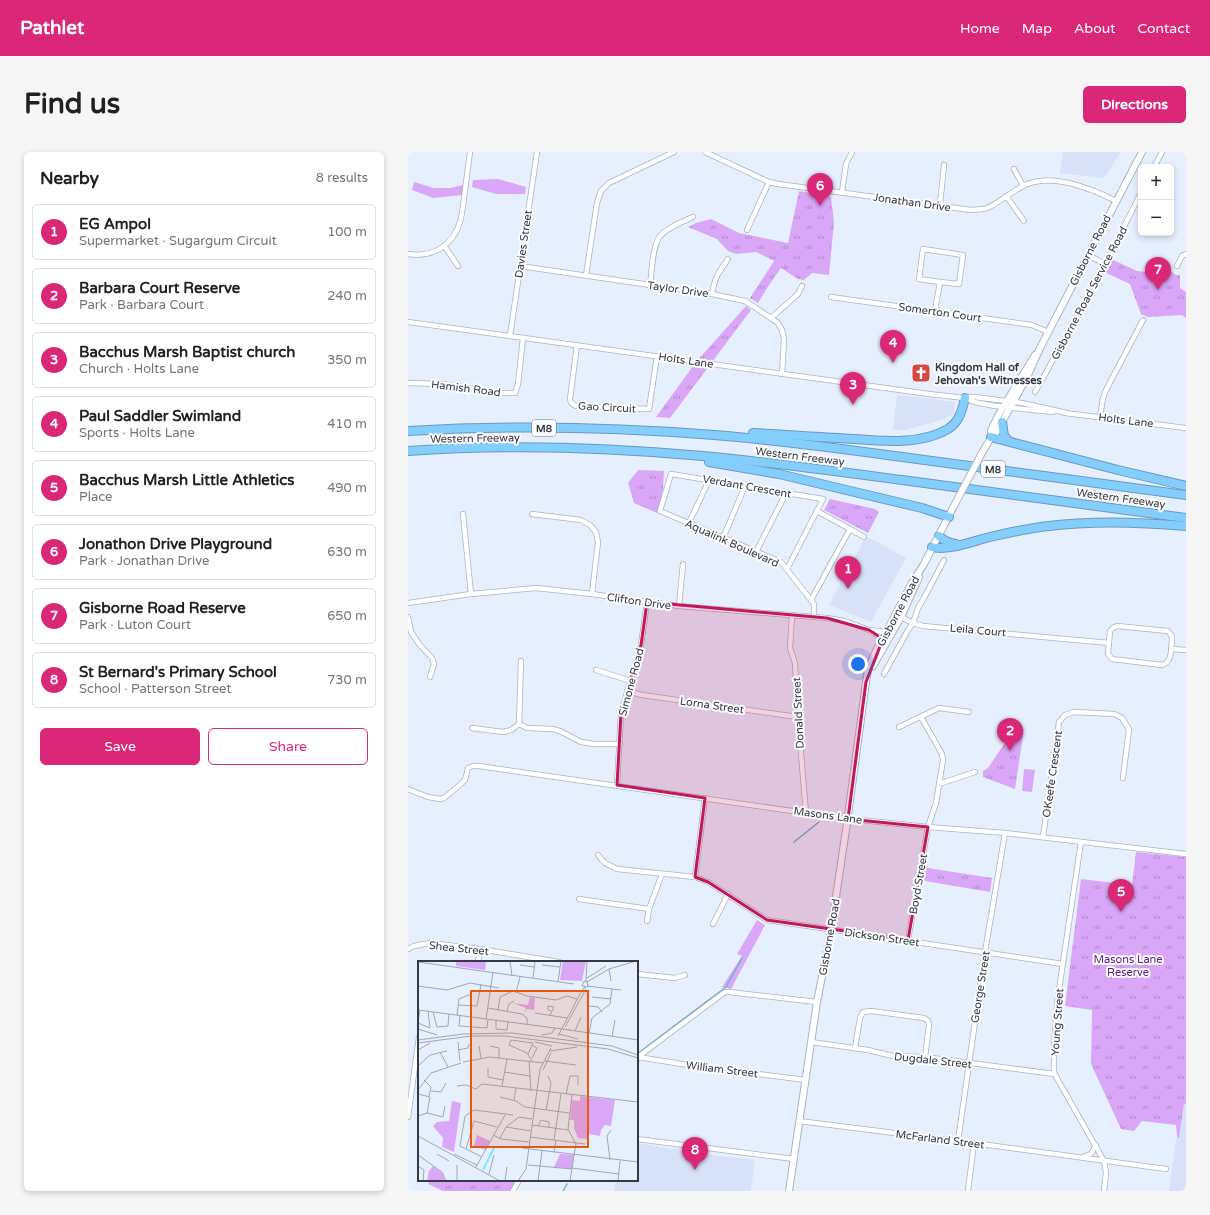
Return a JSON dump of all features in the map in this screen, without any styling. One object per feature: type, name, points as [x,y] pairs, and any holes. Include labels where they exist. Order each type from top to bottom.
[{"type":"highway","points":[[679,432],[716,432],[868,440],[911,440],[934,435],[948,429],[961,415],[965,398]]},
{"type":"highway","points":[[1002,422],[1004,436],[1010,442]]},
{"type":"highway","name":"Western Freeway","points":[[408,431],[462,428],[550,428],[679,432],[801,444],[1186,495]]},
{"type":"highway","points":[[991,436],[1118,470],[1186,486]]},
{"type":"highway","name":"Western Freeway","points":[[408,451],[432,449],[533,448],[635,451],[702,456],[794,466],[1186,518]]},
{"type":"highway","points":[[635,451],[773,473],[922,508],[948,516]]},
{"type":"highway","points":[[932,547],[940,548],[1022,530],[1074,523],[1118,522],[1186,526]]},
{"type":"highway","points":[[939,536],[948,542],[965,543]]},
{"type":"main road","name":"Gisborne Road","points":[[991,436],[996,433],[1011,408],[1048,332],[1141,152]]},
{"type":"main road","name":"Gisborne Road","points":[[789,1191],[817,1002],[831,930],[848,819],[866,682],[885,640],[916,586],[932,547],[984,452],[991,436],[991,430],[1006,401],[1040,348]]},
{"type":"street","points":[[408,254],[416,256],[431,254],[445,246],[453,237],[460,222],[470,152]]},
{"type":"street","name":"Davies Street","points":[[510,336],[536,152]]},
{"type":"street","points":[[586,275],[597,203],[601,191],[609,183],[674,152]]},
{"type":"street","name":"Jonathan Drive","points":[[705,152],[711,153],[769,182],[815,190],[842,192],[971,210],[985,209],[1023,186],[1033,182],[1063,182],[1092,190],[1116,201]]},
{"type":"street","points":[[842,192],[846,164],[852,152]]},
{"type":"street","points":[[1155,164],[1160,154]]},
{"type":"street","points":[[940,205],[944,165]]},
{"type":"street","points":[[1014,169],[1023,186]]},
{"type":"street","points":[[747,230],[769,182]]},
{"type":"street","points":[[1006,196],[1024,222]]},
{"type":"street","name":"Gisborne Road Service Road","points":[[1035,392],[1105,264],[1138,199]]},
{"type":"street","points":[[650,285],[655,247],[658,239],[662,234],[693,216]]},
{"type":"street","points":[[445,246],[458,266]]},
{"type":"street","points":[[923,250],[963,255],[959,284],[940,282],[919,279],[923,250]]},
{"type":"street","points":[[1177,266],[1182,256],[1186,254]]},
{"type":"street","points":[[1088,255],[1105,264]]},
{"type":"street","points":[[712,294],[718,272],[728,259]]},
{"type":"street","name":"Taylor Drive","points":[[520,266],[712,294],[745,301],[778,323],[782,330],[784,339],[782,374]]},
{"type":"street","points":[[935,311],[940,282]]},
{"type":"street","points":[[771,318],[798,294],[802,286]]},
{"type":"street","name":"Somerton Court","points":[[831,297],[1032,325],[1048,332]]},
{"type":"street","points":[[1100,417],[1106,390],[1143,320]]},
{"type":"street","name":"Holts Lane","points":[[408,322],[782,374],[965,398],[974,397],[1014,402],[1067,413]]},
{"type":"street","name":"Hamish Road","points":[[408,383],[443,384],[502,393],[513,393],[516,391],[518,384],[524,338]]},
{"type":"street","name":"Gao Circuit","points":[[577,345],[570,399],[573,405],[576,406],[649,409],[657,356]]},
{"type":"street","name":"Holts Lane","points":[[965,398],[974,402],[1003,407],[1067,413],[1186,428]]},
{"type":"street","name":"Verdant Crescent","points":[[671,474],[823,499],[817,511]]},
{"type":"street","name":"Aqualink Boulevard","points":[[671,474],[660,511],[781,562],[814,604],[814,616]]},
{"type":"street","points":[[689,523],[709,480]]},
{"type":"street","points":[[723,538],[745,486]]},
{"type":"street","points":[[756,552],[786,493]]},
{"type":"street","points":[[786,569],[817,511],[864,537]]},
{"type":"street","points":[[463,514],[471,594]]},
{"type":"street","points":[[532,514],[581,520],[590,525],[596,532],[598,542],[592,594]]},
{"type":"street","points":[[811,600],[850,529]]},
{"type":"street","points":[[884,674],[913,622],[918,608],[944,560]]},
{"type":"street","points":[[679,606],[683,564]]},
{"type":"street","name":"Clifton Drive","points":[[408,603],[471,594],[536,588],[679,606],[814,616],[845,621],[869,630]]},
{"type":"street","name":"Simone Road","points":[[617,785],[621,713],[641,645],[646,602]]},
{"type":"street","name":"Donald Street","points":[[792,615],[790,648],[796,663],[798,717],[806,813]]},
{"type":"street","name":"Leila Court","points":[[899,616],[923,626],[1109,643]]},
{"type":"street","points":[[408,617],[411,632],[418,644],[432,658],[434,664],[430,677]]},
{"type":"street","points":[[1119,626],[1168,632],[1172,637],[1170,649],[1169,661],[1162,665],[1112,659],[1108,654],[1111,630],[1114,627],[1119,626]]},
{"type":"street","points":[[869,630],[889,633]]},
{"type":"street","points":[[869,630],[885,640]]},
{"type":"street","points":[[1170,649],[1186,650]]},
{"type":"street","points":[[519,724],[521,661]]},
{"type":"street","points":[[596,670],[631,681]]},
{"type":"street","name":"Lorna Street","points":[[627,691],[642,695],[798,717]]},
{"type":"street","points":[[899,727],[939,708],[969,712]]},
{"type":"street","name":"OKeefe Crescent","points":[[1043,837],[1059,722],[1065,715],[1074,712],[1114,714],[1122,718],[1129,729],[1123,778]]},
{"type":"street","name":"Boyd Street","points":[[908,940],[928,827],[936,803],[943,760],[942,754],[921,716]]},
{"type":"street","points":[[472,728],[503,732],[511,730],[519,724]]},
{"type":"street","points":[[519,724],[527,728],[552,729],[560,731],[581,742],[594,744],[620,744]]},
{"type":"street","name":"Masons Lane","points":[[408,789],[428,797],[440,799],[444,798],[465,780],[468,768],[470,766],[479,766],[848,819],[1005,833],[1186,854]]},
{"type":"street","points":[[939,784],[975,772]]},
{"type":"street","points":[[695,877],[705,798]]},
{"type":"street","name":"George Street","points":[[958,1141],[985,952],[1005,833]]},
{"type":"street","name":"Young Street","points":[[1081,842],[1057,1003],[1054,1072],[1104,1161],[1106,1173],[1104,1191]]},
{"type":"street","name":"Dickson Street","points":[[598,855],[605,863],[617,869],[695,877],[708,882],[767,920],[1063,964]]},
{"type":"street","points":[[647,920],[649,909],[662,874]]},
{"type":"street","points":[[713,924],[728,894]]},
{"type":"street","points":[[579,899],[649,909]]},
{"type":"street","name":"Shea Street","points":[[408,949],[414,946],[430,943],[480,949],[553,961]]},
{"type":"street","points":[[478,961],[480,949]]},
{"type":"street","points":[[638,974],[675,978],[685,975]]},
{"type":"street","points":[[638,1058],[725,992],[817,1002]]},
{"type":"street","points":[[855,1048],[860,1018],[864,1012],[871,1011],[924,1018],[928,1021],[929,1025],[925,1058]]},
{"type":"street","name":"Dugdale Street","points":[[811,1042],[868,1050],[893,1056],[925,1058],[1055,1074]]},
{"type":"street","points":[[408,1117],[418,1044]]},
{"type":"street","name":"William Street","points":[[638,1058],[806,1080]]},
{"type":"street","name":"McFarland Street","points":[[799,1121],[1166,1169]]},
{"type":"street","points":[[638,1139],[794,1159]]},
{"type":"street","points":[[968,1191],[974,1143]]},
{"type":"street","points":[[1082,1157],[1091,1154],[1096,1145]]},
{"type":"street","points":[[513,1191],[518,1181]]},
{"type":"highlighted area","points":[[647,602],[827,618],[869,630],[883,639],[866,682],[848,819],[928,827],[908,940],[767,920],[708,882],[695,877],[705,798],[617,785],[621,713],[641,645]]},
{"type":"shaded area","points":[[1063,152],[1121,152],[1104,178],[1060,173]]},
{"type":"shaded area","points":[[897,395],[955,402],[954,414],[935,422],[905,430],[893,430]]},
{"type":"shaded area","points":[[866,536],[906,558],[871,622],[829,605]]},
{"type":"shaded area","points":[[1184,1103],[1186,1104],[1186,1191],[1169,1191],[1176,1138],[1179,1138]]},
{"type":"shaded area","points":[[638,1143],[703,1154],[755,1160],[751,1191],[614,1191],[616,1181],[638,1181]]},
{"type":"green space","points":[[498,179],[526,187],[525,194],[496,194],[472,187],[473,180]]},
{"type":"green space","points":[[414,182],[434,188],[450,188],[463,185],[462,195],[433,198],[412,190]]},
{"type":"green space","points":[[799,191],[831,197],[834,222],[829,275],[812,273],[804,280],[798,279],[781,268],[758,303],[750,298],[774,261],[756,252],[736,254],[728,251],[717,239],[688,227],[711,219],[739,233],[788,243]]},
{"type":"green space","points":[[1111,259],[1137,271],[1146,272],[1151,268],[1170,271],[1176,275],[1180,275],[1180,288],[1186,292],[1186,318],[1182,315],[1148,317],[1141,314],[1130,284],[1104,272]]},
{"type":"green space","points":[[746,306],[751,310],[670,418],[656,417],[696,362]]},
{"type":"green space","points":[[638,470],[664,471],[663,489],[657,513],[634,503],[628,483]]},
{"type":"green space","points":[[830,499],[875,509],[879,512],[868,533],[824,510]]},
{"type":"green space","points":[[1024,729],[1015,789],[983,777],[983,771],[988,768],[1013,731]]},
{"type":"green space","points":[[1024,769],[1035,770],[1032,792],[1022,791]]},
{"type":"green space","name":"Masons Lane Reserve","points":[[1136,852],[1186,857],[1186,1104],[1184,1104],[1179,1138],[1177,1136],[1176,1125],[1142,1121],[1134,1131],[1121,1129],[1091,1064],[1092,1010],[1065,1006],[1081,879],[1132,885]]},
{"type":"green space","points":[[921,867],[992,878],[990,892],[919,880]]},
{"type":"green space","points":[[757,920],[765,925],[731,989],[722,987],[742,956],[737,954]]},
{"type":"green space","points":[[430,1181],[518,1181],[513,1191],[443,1191],[428,1184]]},
{"type":"waterway","points":[[794,842],[819,822]]},
{"type":"waterway","points":[[638,1053],[726,987],[742,958]]},
{"type":"waterway","points":[[563,1191],[567,1184]]},
{"type":"place","name":"Jonathon Drive Playground","points":[[820,206]]},
{"type":"place","name":"Gisborne Road Reserve","points":[[1158,290]]},
{"type":"place","name":"Paul Saddler Swimland","points":[[893,363]]},
{"type":"place","name":"Kingdom Hall of Jehovah's Witnesses","points":[[921,373]]},
{"type":"place","name":"Bacchus Marsh Baptist church","points":[[853,405]]},
{"type":"place","name":"EG Ampol","points":[[848,589]]},
{"type":"place","name":"Barbara Court Reserve","points":[[1010,751]]},
{"type":"place","name":"Bacchus Marsh Little Athletics","points":[[1121,912]]},
{"type":"place","name":"St Bernard's Primary School","points":[[695,1170]]}]
